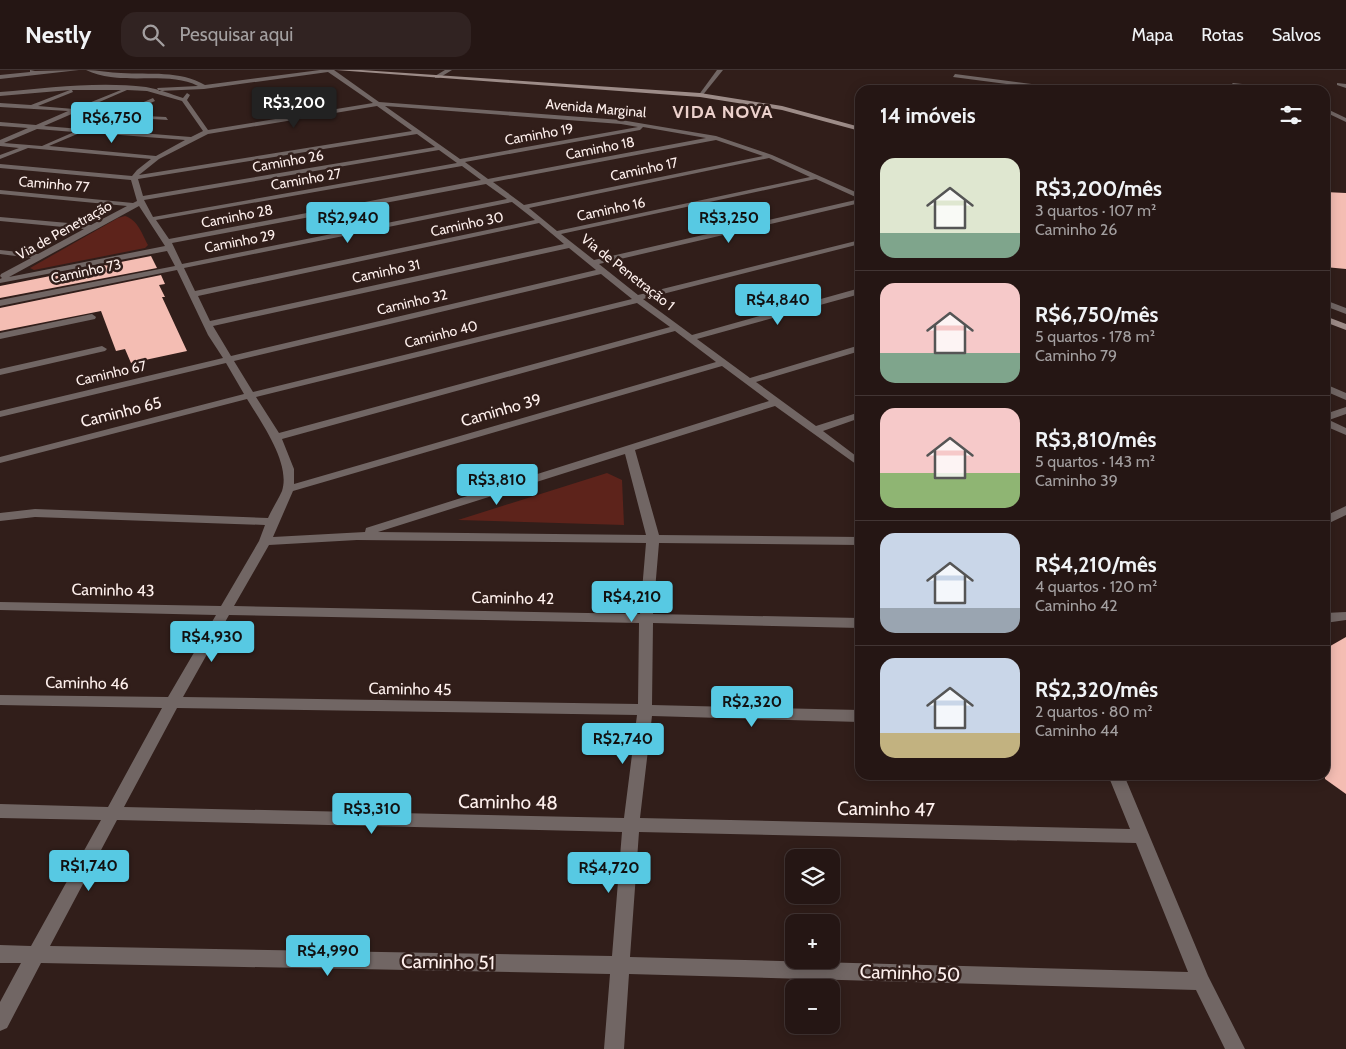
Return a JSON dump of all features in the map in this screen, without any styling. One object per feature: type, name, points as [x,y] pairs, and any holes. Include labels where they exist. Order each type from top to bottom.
[{"type":"main road","points":[[339,70],[700,95],[782,108],[855,128]]},
{"type":"main road","points":[[1330,321],[1346,327]]},
{"type":"street","points":[[0,77],[33,72],[76,70]]},
{"type":"street","points":[[89,70],[163,83],[170,88]]},
{"type":"street","points":[[0,94],[81,87],[147,89],[204,87],[330,70],[378,104]]},
{"type":"street","points":[[437,77],[449,70]]},
{"type":"street","points":[[700,95],[720,70]]},
{"type":"street","points":[[123,75],[172,74],[197,80],[204,87]]},
{"type":"street","points":[[955,76],[1035,85]]},
{"type":"street","points":[[1338,84],[1346,86]]},
{"type":"street","points":[[28,107],[81,87]]},
{"type":"street","points":[[184,100],[187,94],[204,87]]},
{"type":"street","points":[[0,143],[130,88]]},
{"type":"street","points":[[147,89],[184,100],[206,132]]},
{"type":"street","points":[[43,148],[153,100]]},
{"type":"street","name":"Avenida Marginal","points":[[134,178],[139,171],[157,158],[206,132],[378,104],[587,119],[651,126],[716,138],[770,156],[855,195]]},
{"type":"street","name":"Via de Penetração 1","points":[[378,104],[523,207],[637,299],[855,460]]},
{"type":"street","points":[[0,105],[75,111]]},
{"type":"street","points":[[1330,112],[1346,120]]},
{"type":"street","points":[[118,115],[166,119]]},
{"type":"street","points":[[0,124],[191,139]]},
{"type":"street","name":"Caminho 19","points":[[462,162],[651,126]]},
{"type":"street","points":[[0,166],[134,178],[419,132]]},
{"type":"street","name":"Caminho 18","points":[[489,182],[716,138]]},
{"type":"street","points":[[0,143],[157,158]]},
{"type":"street","points":[[0,157],[27,146]]},
{"type":"street","name":"Caminho 26","points":[[138,202],[441,148]]},
{"type":"street","name":"Caminho 17","points":[[523,207],[770,156]]},
{"type":"street","name":"Caminho 27","points":[[152,219],[462,162]]},
{"type":"street","name":"Caminho 16","points":[[556,233],[818,177]]},
{"type":"street","points":[[0,1021],[114,814],[173,702],[266,541],[272,522],[288,489],[288,469],[276,437],[208,324],[168,245],[152,219],[138,202],[134,178]]},
{"type":"street","name":"Caminho 28","points":[[0,280],[489,182]]},
{"type":"street","name":"Caminho 77","points":[[0,192],[138,202]]},
{"type":"street","name":"Caminho 29","points":[[178,266],[513,200]]},
{"type":"street","name":"Via de Penetração","points":[[0,280],[138,202]]},
{"type":"street","points":[[592,263],[855,202]]},
{"type":"street","points":[[0,219],[94,228]]},
{"type":"street","name":"Caminho 30","points":[[193,294],[540,221]]},
{"type":"street","name":"Caminho 40","points":[[251,395],[855,243]]},
{"type":"street","name":"Caminho 31","points":[[208,324],[570,245]]},
{"type":"street","points":[[0,252],[40,257]]},
{"type":"street","name":"Caminho 73","points":[[0,303],[178,266]]},
{"type":"street","name":"Caminho 32","points":[[228,359],[602,271]]},
{"type":"street","points":[[690,338],[855,292]]},
{"type":"street","points":[[1330,305],[1346,310]]},
{"type":"street","points":[[0,336],[92,317]]},
{"type":"street","points":[[276,437],[677,328]]},
{"type":"street","points":[[0,372],[102,349]]},
{"type":"street","points":[[748,381],[855,349]]},
{"type":"street","name":"Caminho 67","points":[[0,414],[228,359]]},
{"type":"street","name":"Caminho 39","points":[[288,489],[723,363]]},
{"type":"street","points":[[1330,389],[1346,397]]},
{"type":"street","name":"Caminho 65","points":[[0,460],[251,395]]},
{"type":"street","points":[[357,536],[630,451],[777,402]]},
{"type":"street","points":[[1330,416],[1346,410]]},
{"type":"street","points":[[816,430],[855,417]]},
{"type":"street","points":[[1330,424],[1346,432]]},
{"type":"street","points":[[614,1049],[631,824],[646,710],[646,618],[653,537],[630,451]]},
{"type":"street","points":[[1330,518],[1346,510]]},
{"type":"street","points":[[0,517],[36,513],[272,522]]},
{"type":"street","points":[[266,541],[357,536],[855,540]]},
{"type":"street","name":"Caminho 43","points":[[0,606],[225,610]]},
{"type":"street","name":"Caminho 42","points":[[225,610],[855,623]]},
{"type":"street","points":[[1330,618],[1346,616]]},
{"type":"street","name":"Caminho 46","points":[[0,700],[173,702]]},
{"type":"street","name":"Caminho 45","points":[[173,702],[646,710],[855,716]]},
{"type":"street","points":[[1118,780],[1201,981],[1235,1049]]},
{"type":"street","name":"Caminho 48","points":[[0,811],[631,824]]},
{"type":"street","name":"Caminho 47","points":[[631,824],[1140,836]]},
{"type":"street","name":"Caminho 51","points":[[0,954],[620,965]]},
{"type":"street","name":"Caminho 50","points":[[620,965],[1201,981]]},
{"type":"shaded area","points":[[125,216],[139,228],[148,245],[145,248],[34,270],[30,268],[118,218]]},
{"type":"shaded area","points":[[607,473],[622,480],[624,525],[458,520]]},
{"type":"building","points":[[1330,192],[1346,193],[1346,269],[1330,267]]},
{"type":"building","points":[[151,256],[157,268],[0,298],[0,286]]},
{"type":"building","points":[[161,275],[165,284],[159,285],[165,297],[162,297],[187,351],[131,363],[125,349],[116,351],[101,311],[0,331],[0,308]]},
{"type":"building","points":[[1346,637],[1346,794],[1326,780],[1330,780],[1330,646]]},
{"type":"district","name":"VIDA NOVA","points":[[723,112]]}]
